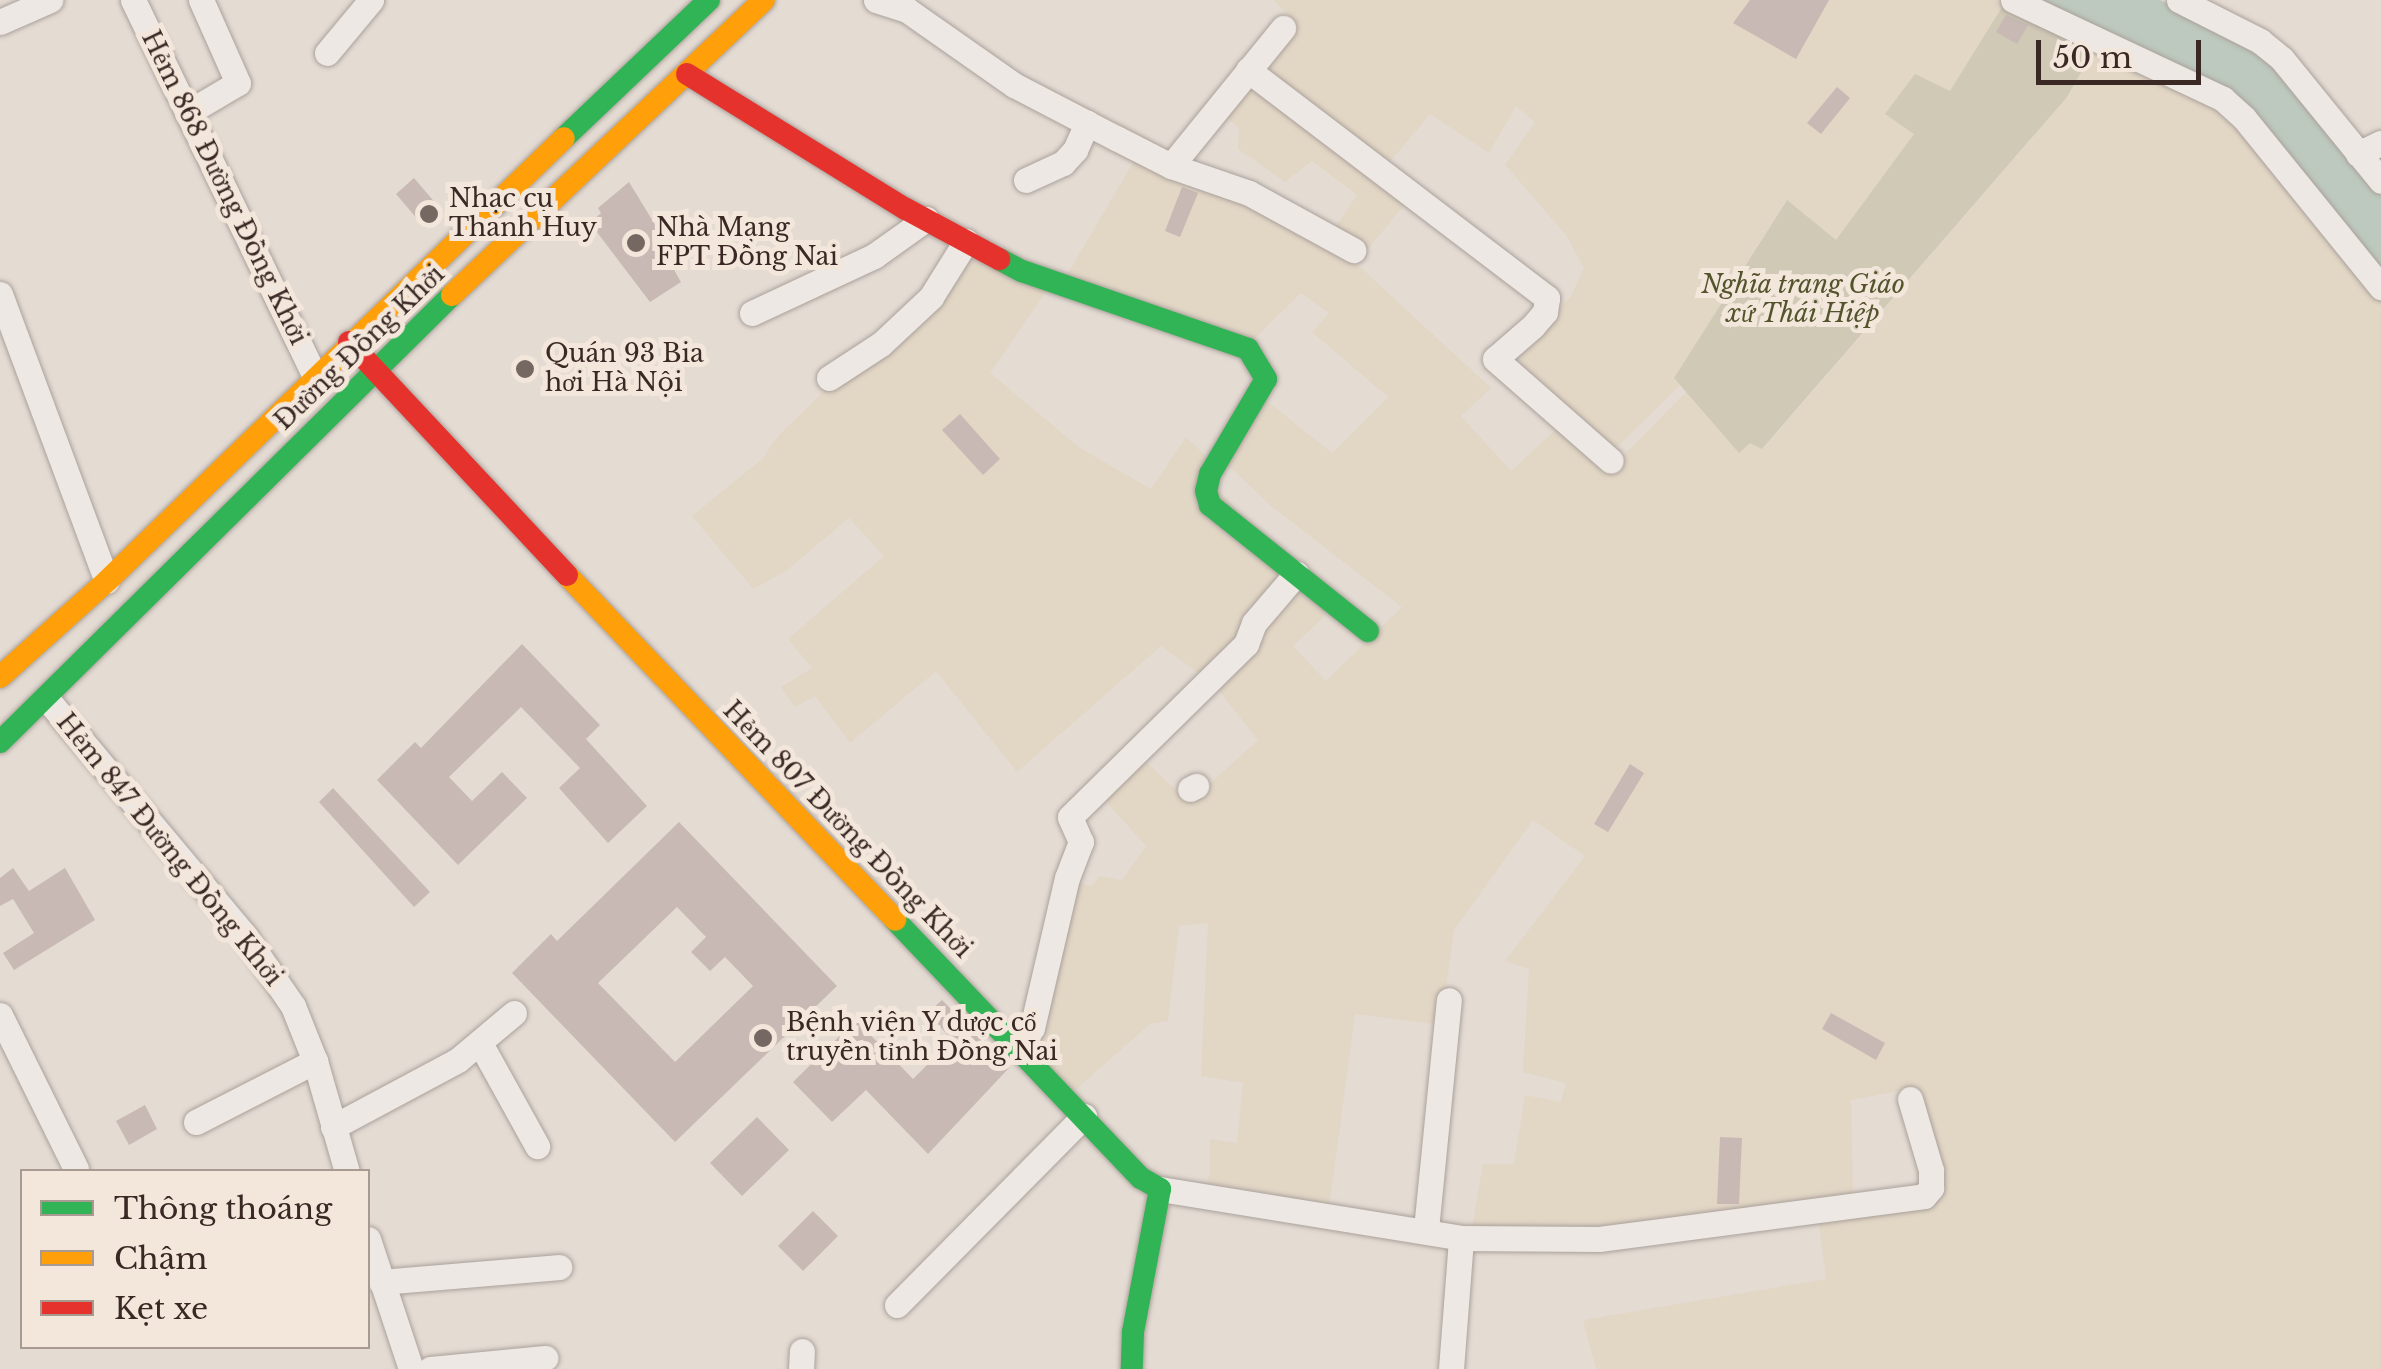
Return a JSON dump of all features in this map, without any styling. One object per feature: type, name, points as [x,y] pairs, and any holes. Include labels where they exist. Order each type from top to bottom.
[{"type":"street","name":"Hẻm 868 Đường Đồng Khởi","points":[[132,0],[314,376]]},
{"type":"street","points":[[187,113],[238,84],[202,0]]},
{"type":"street","points":[[327,53],[372,0]]},
{"type":"street","name":"Đường Đồng Khởi","points":[[4,678],[349,342],[709,0]]},
{"type":"street","name":"Đường Đồng Khởi","points":[[0,742],[372,370],[764,0]]},
{"type":"street","points":[[876,0],[907,10],[1014,84],[1087,123],[1172,166],[1249,193],[1354,250]]},
{"type":"street","points":[[2014,0],[2060,10],[2223,100],[2244,118],[2381,287]]},
{"type":"street","points":[[2179,0],[2271,50],[2369,148],[2381,181]]},
{"type":"street","points":[[0,22],[44,1]]},
{"type":"street","points":[[1172,166],[1284,28]]},
{"type":"street","points":[[1248,70],[1547,298],[1545,312],[1496,359],[1611,461]]},
{"type":"street","points":[[687,74],[926,219],[1022,270],[1248,349],[1266,380],[1229,438],[1206,491],[1220,517],[1368,632]]},
{"type":"street","points":[[1026,180],[1062,163],[1075,150],[1087,123]]},
{"type":"street","points":[[752,313],[874,256],[926,219]]},
{"type":"street","points":[[829,378],[881,344],[931,296],[966,241]]},
{"type":"street","points":[[0,294],[107,581]]},
{"type":"street","name":"Hẻm 807 Đường Đồng Khởi","points":[[349,342],[800,824],[1020,1048],[1141,1178],[1160,1189]]},
{"type":"street","points":[[1020,1048],[1032,1028],[1066,878],[1081,842],[1070,817],[1246,644],[1254,623],[1296,574]]},
{"type":"street","name":"Hẻm 847 Đường Đồng Khởi","points":[[47,699],[245,936],[293,1006],[316,1061],[346,1169]]},
{"type":"street","points":[[1426,1230],[1449,1000]]},
{"type":"street","points":[[333,1127],[458,1060],[514,1014]]},
{"type":"street","points":[[0,1015],[76,1169]]},
{"type":"street","points":[[480,1042],[537,1146]]},
{"type":"street","points":[[196,1122],[316,1061]]},
{"type":"street","points":[[1132,1369],[1133,1332],[1160,1189],[1461,1238],[1599,1239],[1924,1196],[1930,1188],[1931,1170],[1910,1099]]},
{"type":"street","points":[[897,1305],[1084,1116]]},
{"type":"street","points":[[1451,1369],[1461,1238]]},
{"type":"street","points":[[370,1246],[410,1369]]},
{"type":"street","points":[[381,1282],[559,1267]]},
{"type":"street","points":[[430,1369],[546,1358]]},
{"type":"shaded area","points":[[1274,0],[1996,0],[2004,4],[1950,92],[1885,113],[1915,133],[1836,241],[1786,200],[1675,377],[1681,384],[1612,452],[1508,359],[1571,296],[1584,268],[1566,235],[1505,165],[1535,122],[1516,106],[1489,153],[1430,114],[1390,162],[1419,187],[1368,249],[1333,230],[1357,195],[1312,161],[1285,182],[1238,149],[1239,128],[1222,114],[1296,24]]},
{"type":"shaded area","points":[[2032,0],[2160,0],[2222,29],[2276,64],[2381,194],[2381,275],[2249,112]]},
{"type":"shaded area","points":[[2096,46],[2217,105],[2381,298],[2381,1369],[1596,1369],[1583,1320],[1826,1279],[1818,1218],[1921,1205],[1914,1088],[1851,1100],[1853,1197],[1550,1233],[1472,1228],[1483,1164],[1514,1164],[1525,1095],[1561,1102],[1566,1083],[1523,1072],[1529,969],[1505,961],[1585,856],[1533,820],[1454,930],[1441,1025],[1355,1014],[1329,1208],[1204,1192],[1210,1173],[1210,1139],[1237,1143],[1243,1083],[1201,1076],[1208,923],[1179,926],[1168,1021],[1150,1024],[1073,1092],[1029,1048],[1070,880],[1092,886],[1099,876],[1122,880],[1146,846],[1100,795],[1137,753],[1182,796],[1196,796],[1258,740],[1213,683],[1161,646],[1017,772],[936,671],[850,743],[815,696],[795,707],[781,687],[812,668],[788,639],[884,556],[849,518],[786,571],[753,589],[692,516],[762,459],[779,435],[968,251],[1048,289],[990,373],[1080,448],[1151,489],[1186,437],[1209,459],[1201,472],[1332,609],[1293,646],[1326,681],[1402,607],[1271,506],[1225,462],[1263,398],[1332,453],[1388,397],[1312,332],[1329,313],[1301,293],[1252,341],[1065,278],[1136,158],[1244,200],[1348,256],[1491,388],[1461,416],[1511,471],[1560,426],[1618,461],[1689,389],[1740,452],[1750,442],[1763,449],[2067,97]]},
{"type":"green space","name":"Nghĩa trang Giáo xứ Thái Hiệp","points":[[2004,4],[2096,46],[2067,97],[1762,449],[1750,443],[1739,453],[1674,378],[1787,200],[1836,240],[1914,134],[1885,114],[1915,74],[1950,91]]},
{"type":"building","points":[[1750,0],[1829,0],[1796,59],[1733,23]]},
{"type":"building","points":[[2006,15],[2028,25],[2017,44],[1996,32]]},
{"type":"building","points":[[1837,87],[1850,98],[1821,134],[1807,123]]},
{"type":"building","points":[[414,178],[443,212],[425,228],[396,194]]},
{"type":"building","name":"Nhà Mạng FPT Đồng Nai","points":[[629,182],[679,264],[673,268],[681,282],[650,302],[590,223],[601,213],[598,208]]},
{"type":"building","points":[[1182,187],[1198,193],[1180,237],[1165,231]]},
{"type":"building","points":[[960,414],[1000,459],[983,475],[942,430]]},
{"type":"building","points":[[522,644],[600,725],[586,739],[647,806],[608,843],[559,788],[580,768],[521,707],[449,777],[472,801],[502,772],[527,798],[458,865],[377,780],[415,742],[421,748]]},
{"type":"building","points":[[1630,764],[1644,773],[1608,832],[1594,824]]},
{"type":"building","points":[[333,788],[430,892],[414,907],[319,802]]},
{"type":"building","points":[[679,822],[837,986],[675,1142],[512,973],[551,934],[557,941]],"holes":[[[677,907],[706,937],[691,952],[710,971],[725,957],[753,986],[675,1062],[598,983]]]},
{"type":"building","points":[[13,868],[29,891],[65,868],[95,920],[14,970],[3,953],[34,933],[13,899],[0,906],[0,878]]},
{"type":"building","points":[[942,1000],[1009,1068],[928,1154],[866,1090],[832,1122],[793,1082],[856,1020],[913,1079],[952,1040],[928,1013]]},
{"type":"building","points":[[1831,1013],[1885,1043],[1876,1060],[1822,1029]]},
{"type":"building","points":[[145,1105],[157,1129],[129,1145],[116,1121]]},
{"type":"building","points":[[757,1117],[789,1150],[742,1196],[710,1163]]},
{"type":"building","points":[[1720,1137],[1742,1138],[1739,1204],[1717,1204]]},
{"type":"building","points":[[813,1211],[838,1236],[803,1271],[778,1246]]},
{"type":"traffic: fast","points":[[564,138],[709,0]]},
{"type":"traffic: fast","points":[[999,259],[1022,271],[1248,349],[1266,379],[1210,474],[1206,491],[1210,505],[1368,631]]},
{"type":"traffic: fast","points":[[0,742],[452,295]]},
{"type":"traffic: fast","points":[[895,920],[1141,1178],[1160,1189],[1133,1332],[1132,1369]]},
{"type":"traffic: slow","points":[[452,295],[764,0]]},
{"type":"traffic: slow","points":[[0,677],[107,581],[564,138]]},
{"type":"traffic: slow","points":[[567,575],[895,920]]},
{"type":"traffic: jam","points":[[687,74],[906,209],[999,259]]},
{"type":"traffic: jam","points":[[349,342],[567,575]]},
{"type":"place","name":"Nhạc cụ Thanh Huy","points":[[429,214]]},
{"type":"place","name":"Nhà Mạng FPT Đồng Nai","points":[[636,243]]},
{"type":"place","name":"Quán 93 Bia hơi Hà Nội","points":[[525,369]]},
{"type":"place","name":"Bệnh viện Y dược cổ truyền tỉnh Đồng Nai","points":[[763,1038]]}]
